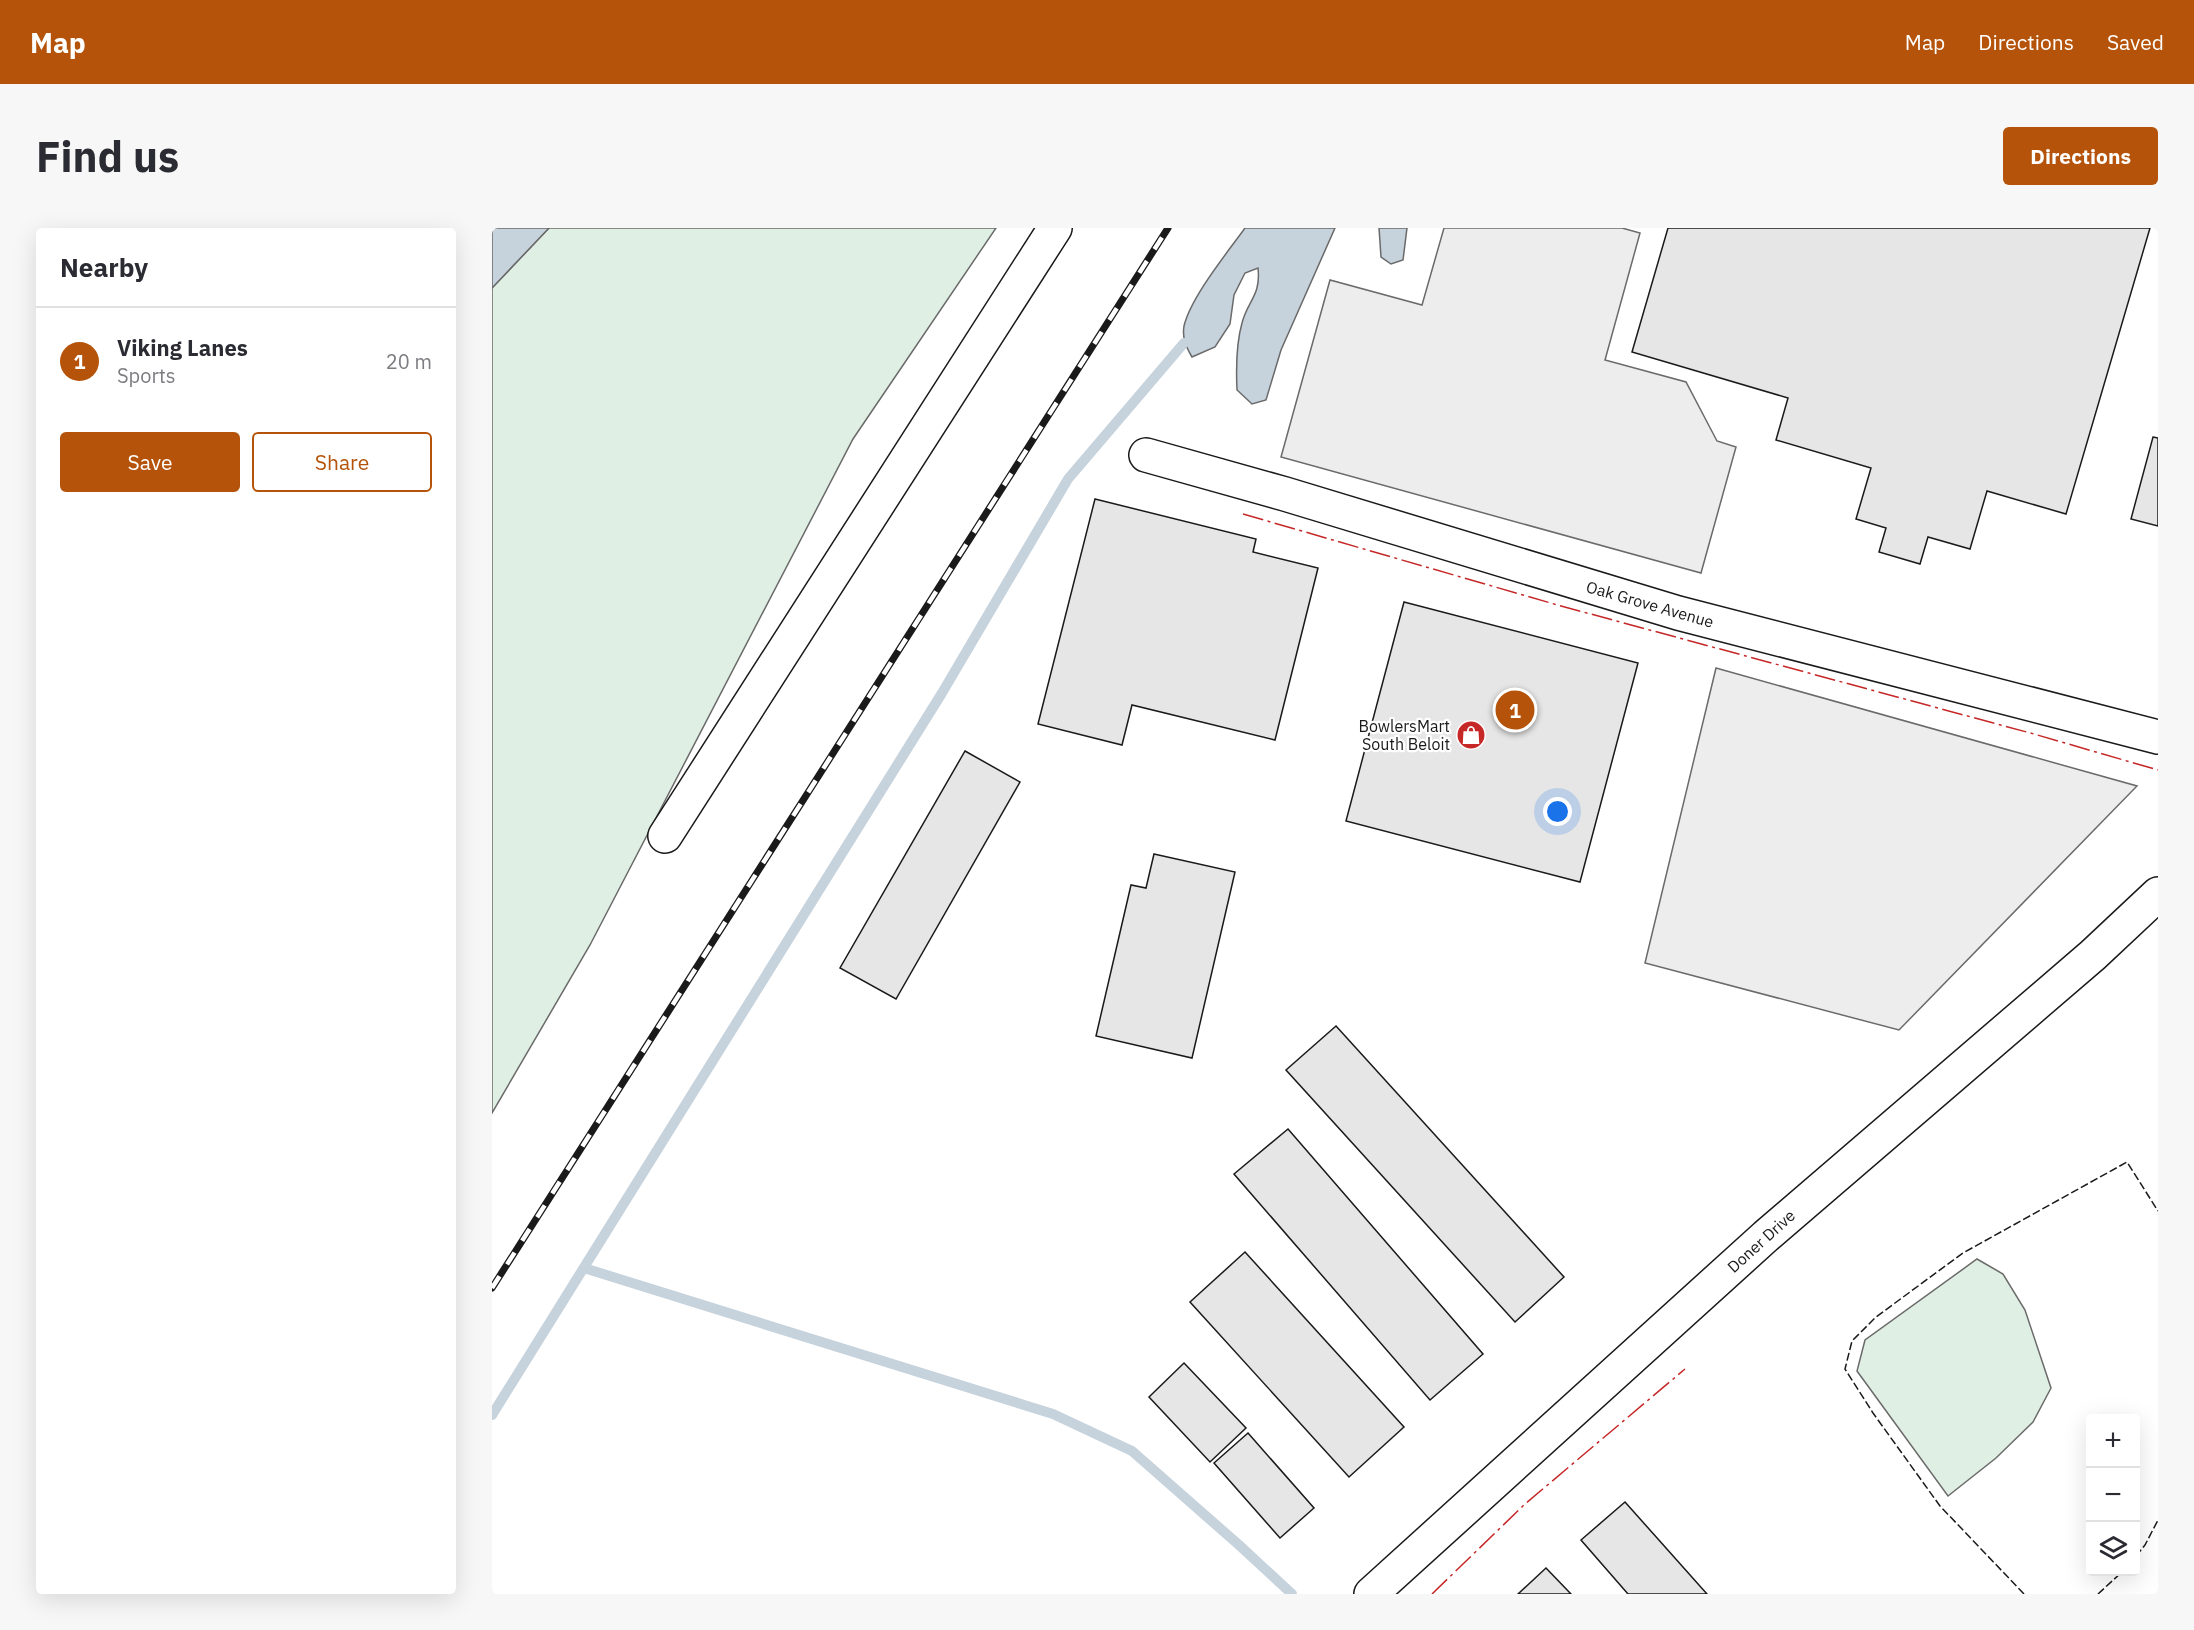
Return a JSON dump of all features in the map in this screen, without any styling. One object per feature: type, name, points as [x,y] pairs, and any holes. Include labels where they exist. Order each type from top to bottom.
[{"type":"street","points":[[664,836],[1055,228]]},
{"type":"street","name":"Oak Grove Avenue","points":[[1146,455],[1285,494],[1677,613],[2158,737]]},
{"type":"street","name":"Doner Drive","points":[[1371,1594],[1766,1236],[2093,955],[2158,894]]},
{"type":"green space","points":[[549,228],[996,228],[853,439],[590,945],[492,1113],[492,288]]},
{"type":"green space","points":[[1977,1259],[2003,1274],[2025,1310],[2051,1388],[2033,1422],[1996,1458],[1948,1496],[1857,1371],[1865,1340]]},
{"type":"shaded area","points":[[492,228],[549,228],[492,288]]},
{"type":"shaded area","points":[[1245,228],[1335,228],[1281,350],[1266,400],[1252,404],[1237,390],[1237,356],[1242,323],[1258,285],[1258,268],[1245,273],[1234,295],[1230,324],[1215,347],[1192,357],[1186,346],[1184,334],[1184,326],[1194,302]]},
{"type":"shaded area","points":[[1379,228],[1407,228],[1403,260],[1391,264],[1381,257]]},
{"type":"shaded area","points":[[1444,228],[1622,228],[1640,233],[1605,360],[1686,382],[1717,441],[1736,447],[1701,573],[1281,457],[1330,280],[1422,305]]},
{"type":"shaded area","points":[[1716,668],[2137,786],[1899,1030],[1645,963]]},
{"type":"building","points":[[1668,228],[2150,228],[2066,514],[1987,491],[1970,549],[1928,537],[1920,564],[1879,552],[1886,528],[1856,519],[1871,468],[1776,440],[1788,398],[1632,352]]},
{"type":"building","points":[[2153,437],[2158,438],[2158,526],[2131,519]]},
{"type":"building","points":[[1095,499],[1256,539],[1253,552],[1318,568],[1275,740],[1132,705],[1122,745],[1038,724]]},
{"type":"building","points":[[1404,602],[1638,663],[1580,882],[1346,821]]},
{"type":"building","points":[[965,751],[1020,782],[896,999],[840,968]]},
{"type":"building","points":[[1154,854],[1235,872],[1192,1058],[1096,1036],[1131,885],[1146,888]]},
{"type":"building","points":[[1336,1026],[1564,1277],[1515,1322],[1286,1070]]},
{"type":"building","points":[[1288,1129],[1483,1354],[1430,1400],[1234,1174]]},
{"type":"building","points":[[1245,1252],[1404,1427],[1349,1477],[1190,1302]]},
{"type":"building","points":[[1184,1363],[1246,1428],[1210,1462],[1149,1397]]},
{"type":"building","points":[[1248,1433],[1314,1508],[1280,1538],[1214,1463]]},
{"type":"building","points":[[1625,1502],[1707,1594],[1628,1594],[1581,1540]]},
{"type":"building","points":[[1546,1568],[1571,1594],[1518,1594]]},
{"type":"waterway","points":[[492,1415],[942,693],[1068,479],[1184,343]]},
{"type":"waterway","points":[[584,1268],[1053,1414],[1132,1451],[1292,1594]]},
{"type":"railway","points":[[492,1288],[1168,228]]},
{"type":"fence","points":[[2024,1594],[1940,1506],[1873,1413],[1845,1369],[1852,1341],[1876,1317],[1963,1253],[2127,1162],[2158,1211]]},
{"type":"fence","points":[[2140,1551],[2158,1520]]},
{"type":"fence","points":[[2098,1594],[2118,1576]]},
{"type":"power","points":[[1243,514],[1561,606],[2034,734],[2158,770]]},
{"type":"power","points":[[1432,1594],[1525,1504],[1685,1369]]},
{"type":"place","name":"Viking Lanes","points":[[1515,710]]},
{"type":"place","name":"BowlersMart South Beloit","points":[[1471,735]]}]
